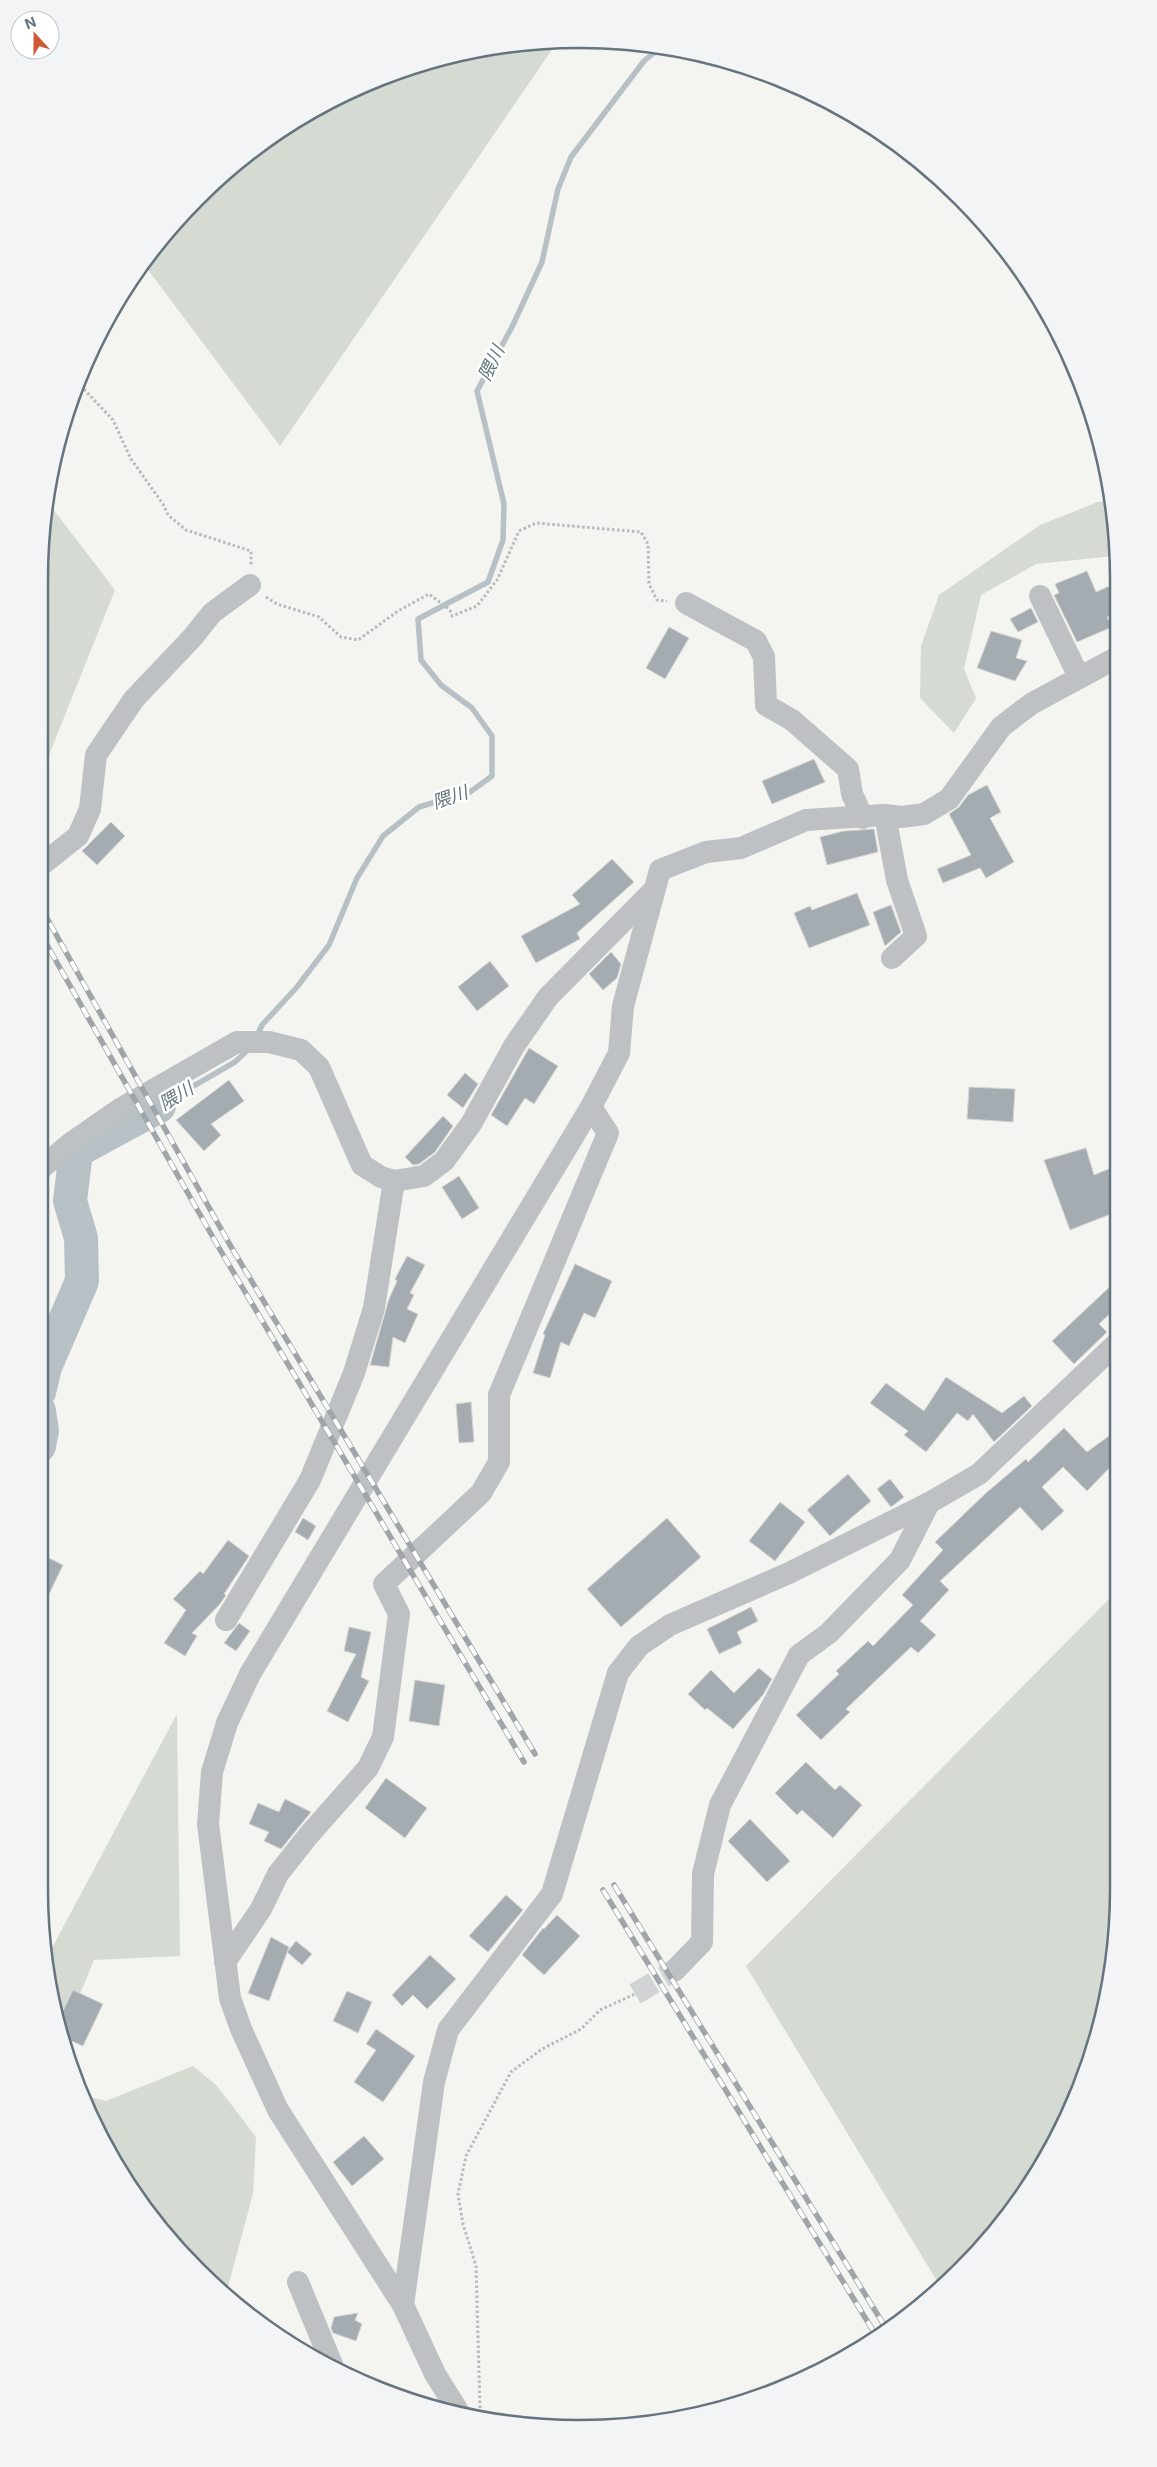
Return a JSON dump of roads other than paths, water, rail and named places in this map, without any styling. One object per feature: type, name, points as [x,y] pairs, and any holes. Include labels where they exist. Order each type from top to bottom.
[{"type":"street","points":[[48,860],[78,836],[90,808],[96,755],[134,699],[192,638],[212,613],[250,585]]},
{"type":"street","points":[[1040,596],[1079,677]]},
{"type":"street","points":[[686,604],[756,641],[764,657],[766,705],[792,720],[848,769],[852,794],[874,817],[916,936],[892,958]]},
{"type":"street","points":[[465,2407],[435,2374],[403,2305],[278,2110],[241,2029],[230,1998],[208,1824],[212,1772],[227,1723],[250,1674],[591,1107],[619,1053],[622,1006],[660,870],[706,852],[740,848],[806,820],[902,817],[924,814],[949,799],[1001,728],[1031,704],[1110,660]]},
{"type":"street","points":[[48,1163],[120,1109],[237,1042],[269,1042],[301,1050],[319,1067],[362,1165],[381,1177],[394,1181],[424,1176],[444,1161],[472,1124],[514,1046],[548,997],[653,891]]},
{"type":"street","points":[[225,1962],[262,1909],[278,1874],[308,1836],[368,1768],[383,1736],[399,1614],[384,1584],[481,1493],[499,1462],[499,1395],[608,1133],[591,1107]]},
{"type":"street","points":[[226,1620],[310,1480],[354,1373],[374,1308],[394,1181]]},
{"type":"street","points":[[403,2305],[434,2082],[448,2030],[552,1894],[618,1673],[639,1646],[670,1625],[789,1573],[929,1504],[979,1474],[1110,1350]]},
{"type":"street","points":[[675,1970],[702,1942],[703,1874],[720,1805],[798,1655],[829,1633],[900,1560],[929,1504]]},
{"type":"street","points":[[298,2282],[328,2356]]},
{"type":"waterway","name":"隈川","points":[[257,1036],[262,1025],[297,987],[329,945],[357,878],[383,836],[419,807],[470,792],[492,776],[492,736],[472,708],[441,685],[421,660],[418,619],[488,582],[503,540],[504,504],[477,391],[512,327],[542,262],[558,189],[571,157],[644,61],[654,53]]},
{"type":"waterway","name":"隈川","points":[[159,1106],[235,1062],[250,1048]]},
{"type":"waterway","name":"隈川","points":[[48,1360],[82,1281],[81,1238],[70,1201],[76,1151],[159,1106]]},
{"type":"tunnel","points":[[635,1994],[675,1970]]},
{"type":"railway","points":[[48,920],[230,1245],[535,1754]]},
{"type":"railway","points":[[48,947],[219,1248],[524,1762]]},
{"type":"railway","points":[[614,1885],[883,2324]]},
{"type":"railway","points":[[603,1890],[873,2331]]}]
